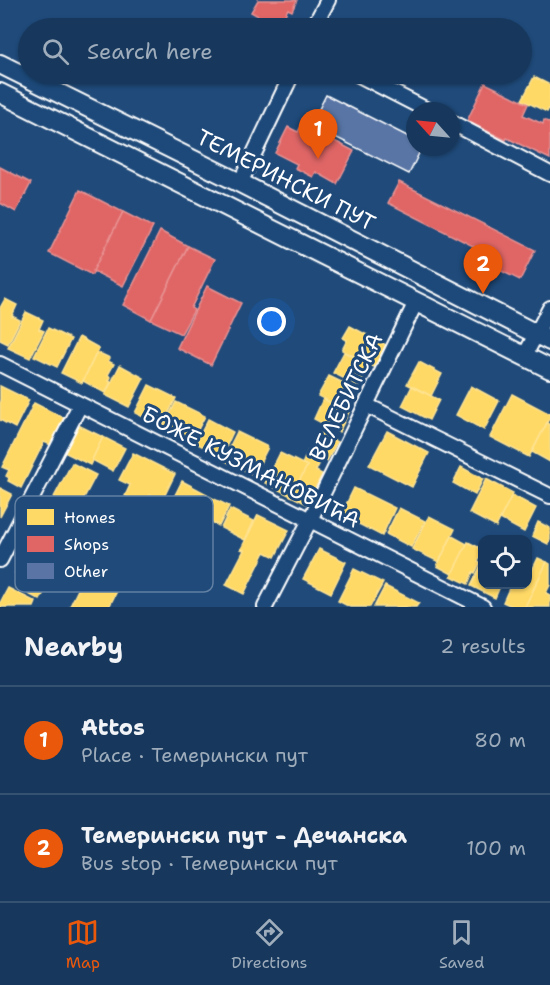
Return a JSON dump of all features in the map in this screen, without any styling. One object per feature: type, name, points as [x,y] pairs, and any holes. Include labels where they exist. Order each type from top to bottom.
[{"type":"main road","name":"ТЕМЕРИНСКИ ПУТ","points":[[0,64],[18,73]]},
{"type":"main road","name":"ТЕМЕРИНСКИ ПУТ","points":[[40,84],[543,337]]},
{"type":"main road","points":[[0,93],[550,369]]},
{"type":"street","points":[[319,18],[328,0]]},
{"type":"street","points":[[240,183],[287,84]]},
{"type":"street","points":[[376,84],[411,102]]},
{"type":"street","points":[[460,127],[550,174]]},
{"type":"street","name":"ВЕЛЕБИТСКА","points":[[265,607],[416,302]]},
{"type":"street","points":[[524,357],[543,337],[550,308]]},
{"type":"street","name":"БОЖЕ КУЗМАНОВИЋА","points":[[0,364],[483,607]]},
{"type":"street","points":[[33,496],[80,405]]},
{"type":"street","points":[[366,405],[550,496]]},
{"type":"street","points":[[0,560],[15,531]]},
{"type":"building: Homes","points":[[534,77],[550,85],[550,106],[547,112],[522,100]]},
{"type":"building: Homes","points":[[5,299],[17,305],[12,316],[20,320],[8,344],[0,340],[0,308]]},
{"type":"building: Homes","points":[[26,312],[43,320],[39,329],[44,331],[30,358],[8,348]]},
{"type":"building: Homes","points":[[350,326],[386,345],[374,367],[342,350],[347,340],[343,338]]},
{"type":"building: Homes","points":[[48,328],[71,339],[57,367],[34,356]]},
{"type":"building: Homes","points":[[79,337],[99,348],[82,383],[61,373]]},
{"type":"building: Homes","points":[[97,352],[110,358],[108,361],[114,364],[108,375],[111,377],[109,381],[111,382],[105,393],[83,381]]},
{"type":"building: Homes","points":[[344,352],[370,365],[359,386],[333,373]]},
{"type":"building: Homes","points":[[419,362],[442,374],[431,396],[407,384]]},
{"type":"building: Homes","points":[[120,365],[144,378],[129,407],[105,395]]},
{"type":"building: Homes","points":[[329,376],[356,389],[345,410],[318,396]]},
{"type":"building: Homes","points":[[149,385],[176,398],[162,426],[135,413]]},
{"type":"building: Homes","points":[[0,386],[29,400],[15,428],[0,420]]},
{"type":"building: Homes","points":[[412,386],[439,400],[429,420],[402,406]]},
{"type":"building: Homes","points":[[471,386],[499,401],[484,430],[456,415]]},
{"type":"building: Homes","points":[[512,394],[550,414],[529,457],[490,437]]},
{"type":"building: Homes","points":[[323,399],[349,412],[339,432],[314,419]]},
{"type":"building: Homes","points":[[176,402],[205,416],[192,441],[163,427]]},
{"type":"building: Homes","points":[[34,403],[64,418],[51,445],[44,442],[21,488],[8,481],[9,478],[6,476],[9,470],[2,467]]},
{"type":"building: Homes","points":[[208,419],[233,432],[226,447],[220,448],[217,454],[196,443]]},
{"type":"building: Homes","points":[[547,423],[550,425],[550,462],[532,452]]},
{"type":"building: Homes","points":[[76,424],[103,437],[90,465],[62,451]]},
{"type":"building: Homes","points":[[387,431],[429,453],[412,487],[369,465]]},
{"type":"building: Homes","points":[[237,432],[268,447],[254,475],[223,460]]},
{"type":"building: Homes","points":[[320,433],[337,442],[327,461],[310,452]]},
{"type":"building: Homes","points":[[103,437],[125,448],[113,471],[92,460]]},
{"type":"building: Homes","points":[[308,451],[322,458],[316,471],[322,474],[307,504],[291,496],[307,466],[302,464]]},
{"type":"building: Homes","points":[[133,453],[175,474],[164,496],[125,496],[130,485],[119,480]]},
{"type":"building: Homes","points":[[280,453],[307,466],[291,496],[265,483]]},
{"type":"building: Homes","points":[[72,463],[96,475],[85,496],[55,496]]},
{"type":"building: Homes","points":[[461,467],[483,479],[475,495],[453,483]]},
{"type":"building: Homes","points":[[486,479],[513,493],[496,527],[469,513]]},
{"type":"building: Homes","points":[[182,481],[207,494],[206,496],[174,496]]},
{"type":"building: Homes","points":[[0,488],[12,494],[0,517]]},
{"type":"building: Homes","points":[[354,488],[395,508],[382,536],[341,515]]},
{"type":"building: Homes","points":[[512,495],[536,508],[524,532],[500,519]]},
{"type":"building: Homes","points":[[213,498],[229,506],[219,526],[213,523]]},
{"type":"building: Homes","points":[[399,508],[425,521],[411,547],[386,534]]},
{"type":"building: Homes","points":[[230,509],[254,521],[245,540],[221,528]]},
{"type":"building: Homes","points":[[258,515],[289,530],[275,557],[265,552],[244,594],[226,585],[244,550],[241,549]]},
{"type":"building: Homes","points":[[429,516],[455,529],[439,562],[412,549]]},
{"type":"building: Homes","points":[[538,522],[550,528],[548,544],[532,536]]},
{"type":"building: Homes","points":[[452,536],[467,544],[452,574],[437,566]]},
{"type":"building: Homes","points":[[468,542],[478,547],[478,567],[468,584],[451,576]]},
{"type":"building: Homes","points":[[319,549],[346,562],[331,593],[303,579]]},
{"type":"building: Homes","points":[[538,558],[547,562],[525,607],[514,607],[503,602],[509,589],[532,589],[532,571]]},
{"type":"building: Homes","points":[[547,562],[550,564],[550,585],[546,593],[550,595],[550,607],[525,607]]},
{"type":"building: Homes","points":[[354,569],[383,583],[370,607],[350,607],[338,601]]},
{"type":"building: Homes","points":[[478,571],[478,589],[499,589],[495,598],[471,586]]},
{"type":"building: Homes","points":[[385,586],[419,603],[416,607],[374,607]]},
{"type":"building: Homes","points":[[8,588],[36,602],[34,607],[0,607]]},
{"type":"building: Homes","points":[[25,592],[44,592],[40,600]]},
{"type":"building: Homes","points":[[77,592],[116,592],[109,607],[70,606]]},
{"type":"building: Shops","points":[[258,0],[297,0],[292,11],[288,9],[283,18],[259,18],[251,12]]},
{"type":"building: Shops","points":[[485,84],[487,84],[528,104],[523,115],[543,124],[544,120],[550,123],[550,159],[507,138],[506,140],[467,121]]},
{"type":"building: Shops","points":[[302,124],[354,151],[337,184],[316,172],[313,177],[295,168],[297,164],[275,153],[288,127],[298,132]]},
{"type":"building: Shops","points":[[0,167],[31,183],[16,212],[0,203]]},
{"type":"building: Shops","points":[[399,182],[535,250],[520,280],[485,263],[489,254],[388,203]]},
{"type":"building: Shops","points":[[80,190],[123,212],[92,275],[49,253]]},
{"type":"building: Shops","points":[[123,212],[153,227],[123,286],[93,271]]},
{"type":"building: Shops","points":[[160,231],[188,246],[151,320],[123,305]]},
{"type":"building: Shops","points":[[188,246],[215,259],[191,308],[194,310],[181,334],[151,320]]},
{"type":"building: Shops","points":[[207,286],[241,303],[211,365],[177,348]]},
{"type":"building: Other","points":[[326,95],[406,135],[406,156],[418,156],[409,174],[311,125]]},
{"type":"place","name":"Attos","points":[[318,159]]},
{"type":"place","name":"Темерински пут - Дечанска","points":[[483,294]]}]
